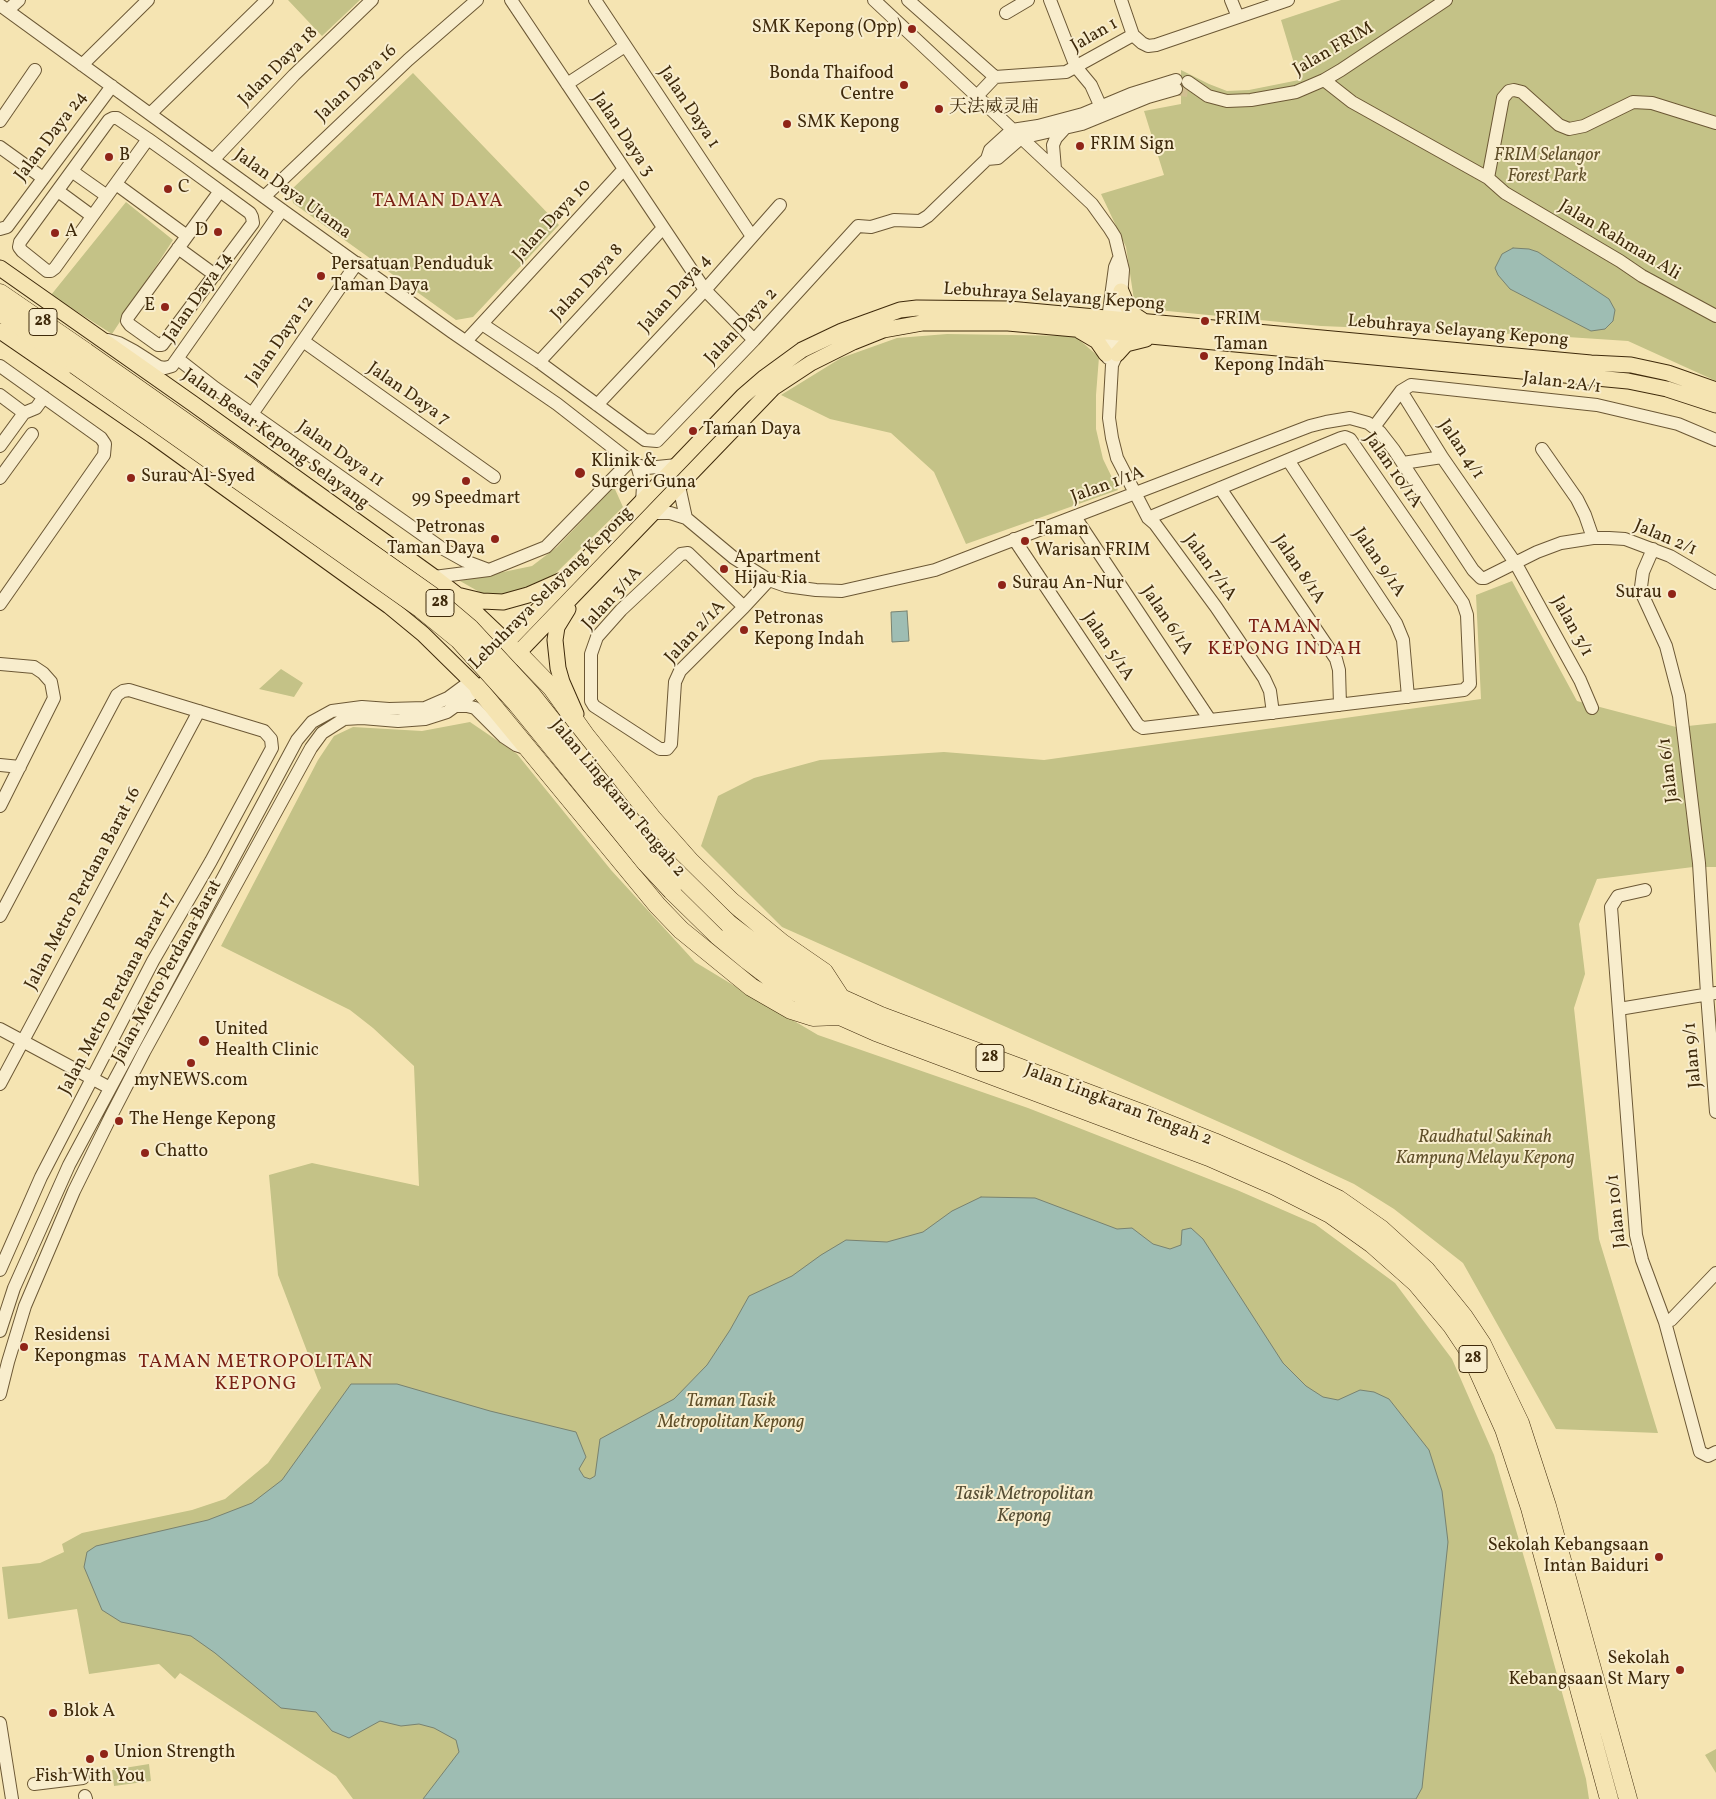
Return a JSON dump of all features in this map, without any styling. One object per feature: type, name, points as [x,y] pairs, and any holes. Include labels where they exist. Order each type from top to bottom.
[{"type":"highway","name":"Jalan Lingkaran Tengah 2","points":[[0,293],[81,358],[430,595],[470,628],[531,694],[656,852],[724,930],[747,960],[772,979],[840,1016],[885,1036],[1209,1157],[1275,1186],[1330,1214],[1372,1244],[1416,1282],[1452,1326],[1470,1352],[1504,1429],[1530,1508],[1609,1799]]},
{"type":"highway","name":"Jalan Lingkaran Tengah 2","points":[[0,312],[81,358]]},
{"type":"highway","points":[[512,648],[552,688],[586,736],[652,818],[690,861],[731,901],[782,943],[824,972],[841,998]]},
{"type":"highway","points":[[514,730],[510,712],[511,703],[516,693],[521,689],[537,684],[552,688]]},
{"type":"highway","points":[[475,685],[530,749],[657,905],[681,930],[751,987],[791,1010],[813,1017],[840,1016]]},
{"type":"highway","name":"Jalan Lingkaran Tengah 2","points":[[724,930],[841,998],[881,1016],[1141,1113],[1283,1172],[1338,1199],[1381,1229],[1426,1270],[1464,1317],[1482,1344],[1520,1423],[1548,1506],[1628,1799]]},
{"type":"main road","name":"Jalan Besar Kepong Selayang","points":[[0,268],[434,577],[512,648]]},
{"type":"main road","points":[[1121,291],[1130,312],[1146,322]]},
{"type":"main road","name":"Lebuhraya Selayang Kepong","points":[[512,648],[569,576],[743,396],[802,350],[842,331],[900,310],[918,308],[1009,309],[1113,326],[1157,337],[1628,381],[1667,389],[1716,406]]},
{"type":"main road","name":"Lebuhraya Selayang Kepong","points":[[475,685],[512,648],[581,586],[773,388],[811,363],[883,330],[922,323],[1008,323],[1077,329],[1146,322],[1591,363],[1631,365],[1668,374],[1716,390]]},
{"type":"main road","points":[[1077,329],[1097,342],[1112,358],[1121,348],[1131,342],[1157,337]]},
{"type":"main road","points":[[0,331],[153,436],[390,606],[475,685]]},
{"type":"main road","points":[[422,634],[448,648],[457,649],[465,645],[470,638],[471,628],[460,599],[503,602],[528,595],[569,576]]},
{"type":"main road","points":[[581,586],[557,628],[555,640],[558,668],[562,682],[586,736]]},
{"type":"street","points":[[4,8],[19,0]]},
{"type":"street","points":[[82,65],[148,0]]},
{"type":"street","points":[[150,114],[267,0]]},
{"type":"street","name":"Jalan Daya 18","points":[[213,160],[294,75],[372,0]]},
{"type":"street","name":"Jalan Daya 16","points":[[265,196],[408,60],[476,0]]},
{"type":"street","name":"Jalan Daya 3","points":[[511,0],[704,290],[754,340]]},
{"type":"street","name":"Jalan Daya 1","points":[[594,0],[751,235]]},
{"type":"street","points":[[874,0],[1092,204],[1103,217],[1114,237],[1123,270],[1121,291],[1113,326]]},
{"type":"street","points":[[908,0],[995,77],[976,97]]},
{"type":"street","points":[[1006,13],[1028,0]]},
{"type":"street","points":[[1050,0],[1076,67],[1091,85],[1103,111]]},
{"type":"street","points":[[1121,0],[1133,34]]},
{"type":"street","points":[[1231,0],[1238,17]]},
{"type":"street","name":"Jalan 1","points":[[995,77],[1066,72],[1133,34],[1148,46],[1156,45],[1288,0]]},
{"type":"street","name":"Jalan FRIM","points":[[1017,134],[1186,86],[1215,98],[1239,102],[1289,93],[1324,80],[1446,0]]},
{"type":"street","name":"Jalan Daya Utama","points":[[4,8],[452,332],[467,340],[558,404],[633,463]]},
{"type":"street","points":[[567,84],[625,46]]},
{"type":"street","points":[[0,120],[35,70]]},
{"type":"street","name":"Jalan Rahman Ali","points":[[1324,80],[1352,102],[1488,178],[1505,193],[1642,276],[1716,316]]},
{"type":"street","name":"Jalan Daya 24","points":[[0,230],[7,227],[112,86]]},
{"type":"street","points":[[1488,178],[1502,98],[1509,91],[1522,92],[1559,125],[1569,129],[1584,126],[1633,102],[1652,103],[1716,123]]},
{"type":"street","name":"Jalan FRIM","points":[[1017,134],[1082,124],[1103,111]]},
{"type":"street","points":[[148,139],[55,268],[47,271],[19,247],[20,242],[73,172],[109,120],[117,118],[148,139],[183,164],[220,191],[250,213],[253,223],[162,345],[158,345],[130,325],[128,317],[220,191]]},
{"type":"street","points":[[1054,170],[1053,145],[1056,138],[1066,127]]},
{"type":"street","name":"Jalan Daya 2","points":[[597,405],[645,440],[657,441],[754,340],[858,226],[871,227],[894,220],[920,221],[928,216],[987,159],[990,150],[1017,134]]},
{"type":"street","points":[[0,147],[43,178]]},
{"type":"street","points":[[183,164],[195,147]]},
{"type":"street","name":"Jalan Daya 10","points":[[467,340],[624,169]]},
{"type":"street","points":[[73,172],[107,196]]},
{"type":"street","points":[[116,184],[187,236]]},
{"type":"street","points":[[58,191],[92,216]]},
{"type":"street","name":"Jalan Daya 4","points":[[597,405],[780,205]]},
{"type":"street","name":"Jalan Daya 14","points":[[100,339],[119,343],[158,367],[172,366],[282,210]]},
{"type":"street","name":"Jalan Daya 8","points":[[539,362],[663,228]]},
{"type":"street","points":[[178,248],[215,274]]},
{"type":"street","points":[[1113,326],[1114,267],[1119,255]]},
{"type":"street","name":"Jalan Daya 12","points":[[252,414],[357,263]]},
{"type":"street","points":[[482,324],[539,362],[597,405]]},
{"type":"street","name":"Jalan 7/1A","points":[[1113,326],[1109,418],[1117,458],[1136,494],[1145,498],[1153,519],[1264,678],[1270,692],[1273,713]]},
{"type":"street","name":"Jalan Daya 7","points":[[303,341],[494,477]]},
{"type":"street","name":"Jalan Daya 11","points":[[178,359],[252,414],[440,547],[465,561],[489,570]]},
{"type":"street","points":[[0,366],[101,438],[105,444],[104,456],[0,604]]},
{"type":"street","name":"Jalan 2A/1","points":[[1401,391],[1412,385],[1596,405],[1678,424],[1716,440]]},
{"type":"street","points":[[1374,427],[1401,391]]},
{"type":"street","name":"Jalan 4/1","points":[[1401,391],[1442,457],[1516,564]]},
{"type":"street","points":[[0,395],[24,412]]},
{"type":"street","points":[[0,446],[24,412],[36,408],[44,397]]},
{"type":"street","name":"Jalan 1/1A","points":[[653,513],[670,513],[686,518],[734,558],[769,580],[786,586],[816,590],[842,590],[935,570],[1291,434],[1326,422],[1350,418],[1368,423],[1380,432],[1403,463],[1473,570],[1478,576],[1485,578]]},
{"type":"street","points":[[0,478],[32,434]]},
{"type":"street","name":"Jalan 10/1A","points":[[1153,519],[1220,488],[1340,438],[1350,439],[1463,603],[1467,615],[1470,684],[1464,690],[1408,697]]},
{"type":"street","points":[[1542,449],[1577,498],[1593,538]]},
{"type":"street","points":[[1403,463],[1442,457]]},
{"type":"street","name":"Jalan 9/1A","points":[[1288,460],[1396,623],[1402,640],[1408,697]]},
{"type":"street","points":[[633,463],[654,468],[677,465]]},
{"type":"street","points":[[633,463],[643,486],[642,502]]},
{"type":"street","points":[[434,577],[489,570],[546,547],[633,463]]},
{"type":"street","points":[[679,486],[686,518]]},
{"type":"street","name":"Jalan 8/1A","points":[[1220,488],[1336,659],[1339,670],[1340,705]]},
{"type":"street","name":"Jalan 6/1A","points":[[1075,517],[1210,720]]},
{"type":"street","name":"Jalan 2/1","points":[[1485,578],[1537,552],[1561,543],[1593,538],[1626,539],[1670,556],[1716,583]]},
{"type":"street","name":"Jalan 5/1A","points":[[1014,539],[1138,725],[1143,728],[1151,728],[1210,720]]},
{"type":"street","name":"Jalan 6/1","points":[[1653,549],[1643,572],[1641,587],[1643,596],[1666,646],[1679,696],[1699,864],[1711,994]]},
{"type":"street","name":"Jalan 3/1A","points":[[667,749],[660,749],[594,706],[591,701],[591,654],[597,637],[621,610],[684,553],[688,553],[744,607]]},
{"type":"street","name":"Jalan 3/1","points":[[1516,564],[1580,680],[1592,708]]},
{"type":"street","name":"Jalan 2/1A","points":[[667,749],[671,744],[675,682],[680,670],[769,580]]},
{"type":"street","points":[[0,664],[34,667],[51,682],[54,698],[0,806]]},
{"type":"street","name":"Jalan Metro Perdana Barat","points":[[0,1394],[25,1306],[74,1190],[144,1052],[310,748],[322,733],[337,722],[351,718],[409,721],[438,715],[456,706],[475,685]]},
{"type":"street","name":"Jalan Metro Perdana Barat","points":[[0,1331],[14,1288],[69,1165],[297,740],[312,722],[332,711],[350,708],[389,710],[425,708],[475,685]]},
{"type":"street","points":[[0,916],[117,695],[129,690],[199,711]]},
{"type":"street","points":[[1210,720],[1408,697]]},
{"type":"street","points":[[456,706],[475,708],[504,737],[516,745],[530,749]]},
{"type":"street","name":"Jalan Metro Perdana Barat 17","points":[[0,1270],[41,1176],[153,961],[211,861],[272,748],[271,738],[264,731],[199,711]]},
{"type":"street","name":"Jalan Metro Perdana Barat 16","points":[[0,1084],[199,711]]},
{"type":"street","points":[[312,722],[322,733]]},
{"type":"street","points":[[0,765],[20,767]]},
{"type":"street","points":[[1646,890],[1618,896],[1611,907],[1619,1009],[1711,994]]},
{"type":"street","name":"Jalan 9/1","points":[[1711,994],[1716,1112]]},
{"type":"street","name":"Jalan 10/1","points":[[1619,1009],[1636,1235],[1642,1260],[1665,1322],[1700,1452],[1703,1455],[1712,1454]]},
{"type":"street","points":[[0,1029],[110,1088]]},
{"type":"street","points":[[1665,1322],[1671,1320],[1716,1273]]},
{"type":"street","points":[[0,1723],[12,1799]]},
{"type":"street","points":[[34,1784],[83,1778]]},
{"type":"green space","points":[[288,0],[360,0],[322,36]]},
{"type":"green space","name":"FRIM Selangor Forest Park","points":[[1341,0],[1716,0],[1716,381],[1628,341],[1537,335],[1321,326],[1147,309],[1134,300],[1126,247],[1101,194],[1164,175],[1144,111],[1181,104],[1181,70],[1227,91],[1249,90],[1299,80],[1281,20]]},
{"type":"green space","points":[[413,73],[559,225],[473,317],[456,320],[293,203],[291,190]]},
{"type":"green space","points":[[126,202],[173,240],[112,334],[51,295]]},
{"type":"green space","points":[[947,334],[1075,336],[1099,357],[1096,429],[1103,459],[1118,490],[966,544],[934,472],[891,433],[830,419],[781,395],[841,358],[897,338]]},
{"type":"green space","points":[[614,487],[623,507],[551,578],[514,594],[483,594],[460,581],[532,566],[557,547]]},
{"type":"green space","name":"Raudhatul Sakinah Kampung Melayu Kepong","points":[[1512,581],[1577,701],[1676,727],[1693,867],[1597,879],[1579,924],[1585,974],[1574,1008],[1599,1239],[1658,1433],[1556,1429],[1463,1263],[1394,1209],[1354,1184],[782,927],[701,846],[718,796],[754,778],[820,760],[944,752],[1044,760],[1481,699],[1476,595]]},
{"type":"green space","points":[[281,669],[303,683],[294,697],[259,689]]},
{"type":"green space","name":"Taman Tasik Metropolitan Kepong","points":[[470,722],[517,754],[611,870],[695,962],[818,1035],[1028,1108],[1237,1190],[1315,1224],[1395,1283],[1452,1359],[1494,1455],[1586,1779],[1589,1799],[353,1799],[336,1776],[180,1673],[175,1679],[159,1664],[89,1674],[77,1609],[8,1619],[2,1567],[40,1563],[64,1552],[62,1544],[82,1533],[192,1510],[225,1499],[268,1463],[321,1388],[278,1275],[269,1175],[312,1163],[419,1186],[414,1066],[373,1028],[350,1010],[221,946],[318,760],[334,736],[353,727],[422,731]]},
{"type":"green space","points":[[1716,723],[1716,867],[1706,867],[1688,726]]},
{"type":"green space","points":[[1716,1749],[1716,1773],[1705,1755]]},
{"type":"green space","points":[[149,1764],[151,1781],[114,1786],[112,1770]]},
{"type":"water","points":[[1513,248],[1529,249],[1538,252],[1609,299],[1615,310],[1613,321],[1605,329],[1591,331],[1510,289],[1498,275],[1495,268],[1502,254]]},
{"type":"water","points":[[907,611],[909,641],[892,642],[891,612]]},
{"type":"water","name":"Tasik Metropolitan Kepong","points":[[981,1197],[1035,1198],[1117,1229],[1132,1228],[1153,1244],[1170,1249],[1181,1245],[1182,1230],[1191,1228],[1203,1239],[1283,1363],[1306,1386],[1323,1397],[1338,1400],[1360,1390],[1374,1392],[1389,1399],[1429,1450],[1442,1491],[1448,1542],[1422,1788],[1416,1799],[423,1799],[459,1752],[456,1740],[434,1728],[419,1724],[401,1726],[380,1721],[349,1738],[332,1731],[316,1712],[281,1708],[215,1653],[191,1636],[121,1622],[102,1610],[84,1567],[87,1552],[96,1546],[208,1520],[252,1503],[282,1480],[351,1384],[397,1384],[490,1411],[576,1432],[586,1457],[579,1469],[584,1477],[590,1479],[595,1476],[600,1439],[674,1399],[707,1365],[749,1296],[792,1276],[846,1240],[887,1242],[923,1232],[952,1211]]},
{"type":"tunnel","points":[[1176,89],[1188,91]]},
{"type":"place","name":"SMK Kepong (Opp)","points":[[912,29]]},
{"type":"place","name":"Bonda Thaifood Centre","points":[[904,85]]},
{"type":"place","name":"天法威灵庙","points":[[939,109]]},
{"type":"place","name":"SMK Kepong","points":[[787,124]]},
{"type":"place","name":"FRIM Sign","points":[[1080,146]]},
{"type":"place","name":"B","points":[[109,157]]},
{"type":"place","name":"C","points":[[168,189]]},
{"type":"place","name":"D","points":[[218,232]]},
{"type":"place","name":"A","points":[[55,233]]},
{"type":"place","name":"Persatuan Penduduk Taman Daya","points":[[321,276]]},
{"type":"place","name":"E","points":[[165,307]]},
{"type":"place","name":"FRIM","points":[[1205,321]]},
{"type":"place","name":"Taman Kepong Indah","points":[[1204,356]]},
{"type":"place","name":"Taman Daya","points":[[693,431]]},
{"type":"place","name":"Klinik & Surgeri Guna","points":[[580,473]]},
{"type":"place","name":"Surau Al-Syed","points":[[131,478]]},
{"type":"place","name":"99 Speedmart","points":[[466,481]]},
{"type":"place","name":"Petronas Taman Daya","points":[[495,539]]},
{"type":"place","name":"Taman Warisan FRIM","points":[[1025,541]]},
{"type":"place","name":"Apartment Hijau Ria","points":[[724,569]]},
{"type":"place","name":"Surau An-Nur","points":[[1002,585]]},
{"type":"place","name":"Surau","points":[[1672,594]]},
{"type":"place","name":"Petronas Kepong Indah","points":[[744,630]]},
{"type":"place","name":"United Health Clinic","points":[[204,1041]]},
{"type":"place","name":"myNEWS.com","points":[[191,1063]]},
{"type":"place","name":"The Henge Kepong","points":[[119,1121]]},
{"type":"place","name":"Chatto","points":[[145,1153]]},
{"type":"place","name":"Residensi Kepongmas","points":[[24,1347]]},
{"type":"place","name":"Sekolah Kebangsaan Intan Baiduri","points":[[1659,1557]]},
{"type":"place","name":"Sekolah Kebangsaan St Mary","points":[[1680,1670]]},
{"type":"place","name":"Blok A","points":[[53,1713]]},
{"type":"place","name":"Union Strength","points":[[104,1754]]},
{"type":"place","name":"Fish With You","points":[[90,1759]]},
{"type":"district","name":"TAMAN DAYA","points":[[438,203]]},
{"type":"district","name":"TAMAN KEPONG INDAH","points":[[1285,640]]},
{"type":"district","name":"TAMAN METROPOLITAN KEPONG","points":[[256,1375]]}]
